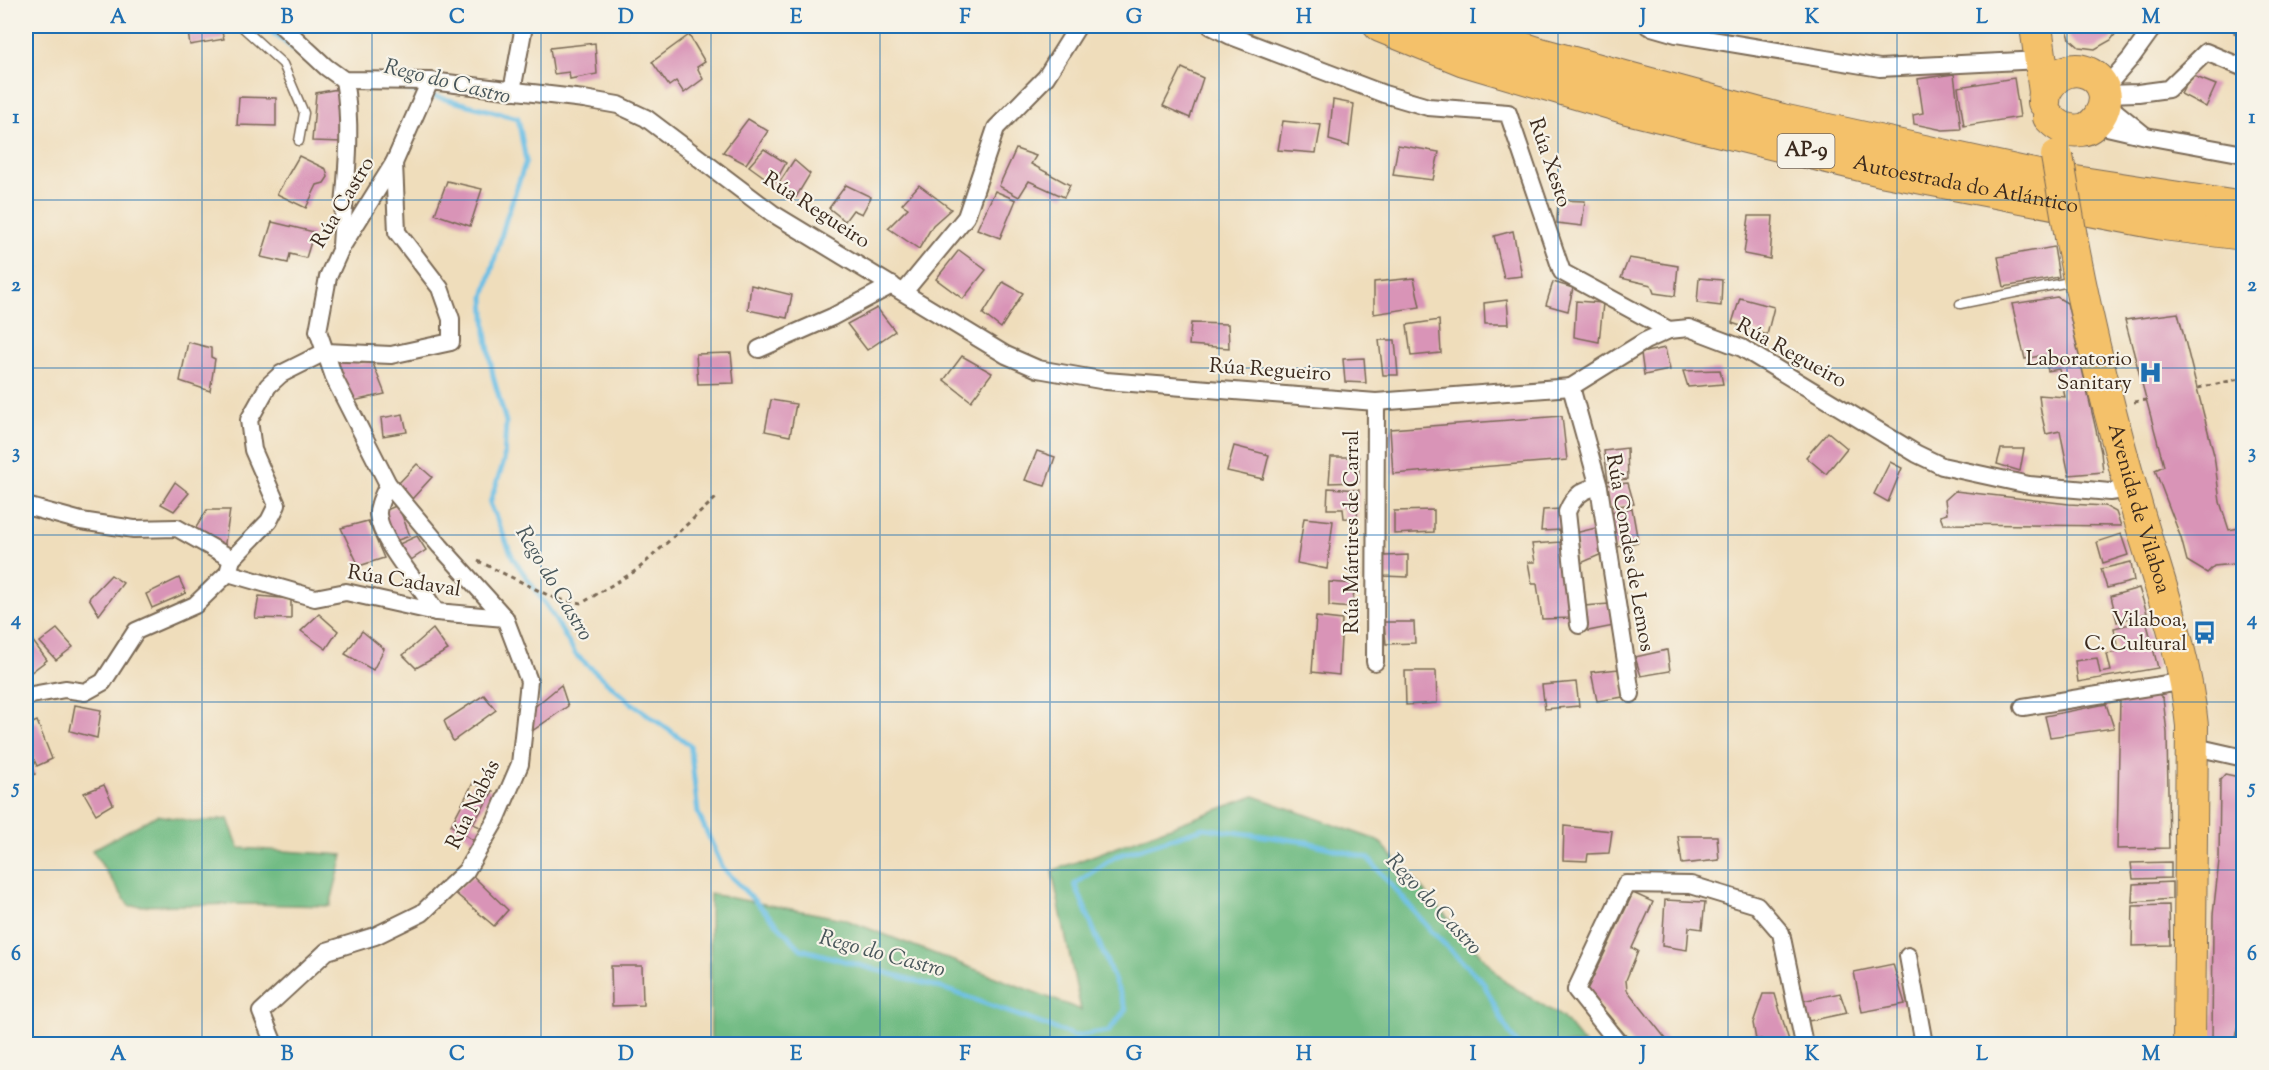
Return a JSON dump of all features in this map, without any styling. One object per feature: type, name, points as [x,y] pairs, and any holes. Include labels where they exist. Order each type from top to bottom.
[{"type":"highway","name":"Autoestrada do Atlántico","points":[[1380,26],[1464,60],[1626,108],[1857,164],[2163,224],[2244,234]]},
{"type":"highway","name":"Autoestrada do Atlántico","points":[[1455,26],[1540,54],[1782,120],[2043,177],[2244,208]]},
{"type":"highway","points":[[2038,43],[2096,92]]},
{"type":"highway","name":"Avenida de Vilaboa","points":[[2038,43],[2079,279],[2131,489],[2186,681],[2192,726],[2189,1044]]},
{"type":"highway","points":[[2060,73],[2096,92],[2085,129],[2073,131],[2053,123],[2050,81],[2060,73]]},
{"type":"street","points":[[282,26],[326,67],[344,80],[348,103],[348,134],[341,248]]},
{"type":"street","points":[[512,91],[524,26]]},
{"type":"street","points":[[759,349],[898,289],[966,217],[996,128],[1046,77],[1078,26]]},
{"type":"street","name":"Rúa Xesto","points":[[1211,26],[1231,36],[1384,94],[1428,106],[1508,113],[1562,272],[1669,330]]},
{"type":"street","points":[[1648,26],[1676,34],[1880,68],[2038,43]]},
{"type":"street","points":[[2096,92],[2131,58],[2154,26]]},
{"type":"street","points":[[2096,92],[2138,93],[2168,89],[2206,52],[2244,68]]},
{"type":"street","name":"Rúa Regueiro","points":[[344,80],[430,81],[618,105],[646,118],[772,213],[1006,355],[1038,369],[1106,381],[1376,402],[1571,387],[1635,347],[1669,330],[1689,328],[1742,348],[1917,454],[1942,466],[2029,484],[2109,492],[2131,489]]},
{"type":"street","name":"Rúa Castro","points":[[325,352],[318,331],[328,277],[341,248],[394,162],[430,81]]},
{"type":"street","points":[[2096,92],[2146,136]]},
{"type":"street","points":[[2096,92],[2116,112],[2146,136],[2244,154]]},
{"type":"street","points":[[26,696],[65,689],[85,692],[103,682],[136,631],[195,605],[269,521],[277,505],[253,450],[249,420],[268,386],[281,374],[325,352],[391,355],[451,342],[451,319],[440,288],[397,232],[394,162]]},
{"type":"street","name":"Rúa Nabás","points":[[274,1044],[261,1012],[327,951],[375,936],[422,913],[466,872],[496,820],[520,764],[529,681],[505,618],[388,484],[335,380],[325,352]]},
{"type":"street","name":"Rúa Condes de Lemos","points":[[1571,387],[1599,487],[1630,694]]},
{"type":"street","name":"Rúa Mártires de Carral","points":[[1375,662],[1376,402]]},
{"type":"street","points":[[388,484],[378,513],[389,545],[425,593],[436,612]]},
{"type":"street","points":[[1579,625],[1567,512],[1571,502],[1586,488],[1599,487]]},
{"type":"street","name":"Rúa Cadaval","points":[[26,506],[81,521],[134,529],[177,528],[230,566],[315,598],[346,592],[436,612],[505,618]]},
{"type":"street","points":[[2023,707],[2186,681]]},
{"type":"street","points":[[2191,746],[2244,758]]},
{"type":"street","points":[[1618,1044],[1576,990],[1626,884],[1691,885],[1757,905],[1781,933],[1804,1044]]},
{"type":"street","points":[[1908,956],[1924,1044]]},
{"type":"lane","points":[[241,26],[283,64],[304,113],[299,141]]},
{"type":"lane","points":[[1960,304],[2079,279]]},
{"type":"path","points":[[2198,388],[2244,378]]},
{"type":"path","points":[[2134,402],[2146,400]]},
{"type":"path","points":[[476,561],[556,599],[582,603],[637,570],[717,497]]},
{"type":"green space","points":[[1254,796],[1379,841],[1505,982],[1562,1017],[1584,1044],[711,1044],[710,894],[844,919],[1081,1010],[1052,871]]},
{"type":"green space","points":[[157,815],[197,822],[228,819],[239,848],[343,855],[330,906],[247,904],[129,906],[92,850]]},
{"type":"building","points":[[187,26],[220,26],[224,39],[190,45]]},
{"type":"building","points":[[2066,26],[2121,26],[2111,40],[2095,49],[2079,47],[2070,39]]},
{"type":"building","points":[[2236,26],[2244,26],[2244,39],[2234,33]]},
{"type":"building","points":[[689,35],[705,62],[697,67],[703,79],[684,93],[676,81],[669,86],[652,62]]},
{"type":"building","points":[[595,43],[597,74],[570,79],[569,72],[554,74],[550,48]]},
{"type":"building","points":[[1182,68],[1203,78],[1190,118],[1163,106]]},
{"type":"building","points":[[1954,74],[1961,129],[1943,130],[1914,124],[1913,115],[1923,113],[1918,79]]},
{"type":"building","points":[[2191,75],[2216,85],[2206,107],[2181,94]]},
{"type":"building","points":[[2014,78],[2020,117],[1964,126],[1958,87]]},
{"type":"building","points":[[338,89],[343,142],[312,141],[316,93]]},
{"type":"building","points":[[239,97],[276,98],[276,126],[237,125]]},
{"type":"building","points":[[1333,100],[1354,104],[1349,146],[1329,140]]},
{"type":"building","points":[[748,119],[768,131],[746,164],[723,152]]},
{"type":"building","points":[[1283,121],[1321,125],[1316,153],[1278,150]]},
{"type":"building","points":[[1398,145],[1439,152],[1433,180],[1393,175]]},
{"type":"building","points":[[764,149],[786,163],[774,184],[749,166]]},
{"type":"building","points":[[1016,149],[1036,156],[1031,164],[1070,185],[1064,197],[1029,181],[1019,197],[999,186]]},
{"type":"building","points":[[299,156],[326,169],[328,177],[324,183],[317,185],[306,208],[277,194]]},
{"type":"building","points":[[794,160],[810,174],[796,197],[779,183]]},
{"type":"building","points":[[447,181],[482,189],[470,226],[435,214]]},
{"type":"building","points":[[846,185],[871,197],[862,214],[853,210],[845,221],[829,208]]},
{"type":"building","points":[[919,185],[951,209],[933,225],[919,249],[888,228],[908,208],[902,204]]},
{"type":"building","points":[[995,191],[1016,200],[1000,238],[977,229]]},
{"type":"building","points":[[1558,200],[1585,201],[1582,226],[1557,223]]},
{"type":"building","points":[[1749,216],[1773,216],[1770,259],[1744,254]]},
{"type":"building","points":[[272,222],[314,232],[306,258],[290,254],[288,263],[261,257]]},
{"type":"building","points":[[1513,231],[1522,276],[1504,278],[1494,236]]},
{"type":"building","points":[[2054,247],[2059,277],[2004,287],[1998,257]]},
{"type":"building","points":[[959,250],[986,270],[963,299],[936,279]]},
{"type":"building","points":[[1629,258],[1678,266],[1675,296],[1654,293],[1651,285],[1621,278]]},
{"type":"building","points":[[1414,278],[1420,307],[1374,314],[1374,282]]},
{"type":"building","points":[[1699,278],[1722,280],[1721,306],[1697,303]]},
{"type":"building","points":[[1003,282],[1023,293],[1001,328],[983,314]]},
{"type":"building","points":[[1553,282],[1573,288],[1568,311],[1546,305]]},
{"type":"building","points":[[751,285],[792,295],[787,318],[748,310]]},
{"type":"building","points":[[2057,297],[2067,303],[2101,452],[2103,472],[2069,475],[2060,431],[2046,434],[2039,395],[2065,397],[2059,369],[2048,371],[2044,355],[2025,359],[2012,304]]},
{"type":"building","points":[[1740,298],[1774,307],[1767,335],[1732,323]]},
{"type":"building","points":[[1507,300],[1509,324],[1485,324],[1484,303]]},
{"type":"building","points":[[1576,301],[1603,303],[1599,342],[1574,337]]},
{"type":"building","points":[[877,308],[895,331],[867,350],[847,324]]},
{"type":"building","points":[[2178,313],[2214,455],[2220,502],[2229,530],[2244,527],[2244,563],[2214,566],[2207,573],[2187,561],[2181,538],[2155,470],[2164,466],[2125,320]]},
{"type":"building","points":[[1439,320],[1441,353],[1411,356],[1407,325]]},
{"type":"building","points":[[1191,323],[1228,324],[1229,348],[1189,345]]},
{"type":"building","points":[[1379,340],[1395,340],[1398,375],[1383,375]]},
{"type":"building","points":[[188,342],[211,348],[211,357],[215,359],[210,391],[180,381]]},
{"type":"building","points":[[1665,348],[1670,370],[1644,375],[1641,353]]},
{"type":"building","points":[[731,353],[734,383],[698,384],[696,354]]},
{"type":"building","points":[[962,356],[992,373],[971,401],[944,380]]},
{"type":"building","points":[[355,357],[358,364],[372,361],[385,394],[349,402],[333,358]]},
{"type":"building","points":[[1364,358],[1366,383],[1345,382],[1343,359]]},
{"type":"building","points":[[1720,370],[1723,384],[1688,387],[1683,371]]},
{"type":"building","points":[[771,400],[796,404],[790,436],[765,431]]},
{"type":"building","points":[[403,414],[407,432],[383,436],[381,418]]},
{"type":"building","points":[[1562,416],[1567,460],[1393,474],[1390,429]]},
{"type":"building","points":[[1828,432],[1847,448],[1826,474],[1806,457]]},
{"type":"building","points":[[1234,446],[1269,455],[1263,479],[1227,471]]},
{"type":"building","points":[[1627,448],[1628,479],[1608,481],[1604,451]]},
{"type":"building","points":[[2001,449],[2024,449],[2020,471],[1997,464]]},
{"type":"building","points":[[1037,451],[1055,457],[1045,486],[1025,480]]},
{"type":"building","points":[[1331,457],[1359,457],[1359,482],[1329,483]]},
{"type":"building","points":[[1890,462],[1902,468],[1888,502],[1874,494]]},
{"type":"building","points":[[417,464],[432,477],[412,499],[397,485]]},
{"type":"building","points":[[175,482],[189,493],[174,511],[161,504]]},
{"type":"building","points":[[1628,483],[1634,504],[1609,507],[1606,485]]},
{"type":"building","points":[[1328,488],[1359,490],[1357,519],[1344,518],[1343,509],[1327,509]]},
{"type":"building","points":[[1955,491],[2105,506],[2116,512],[2121,526],[1943,524],[1940,516],[1947,514],[1945,500]]},
{"type":"building","points":[[398,505],[410,536],[392,542],[382,512]]},
{"type":"building","points":[[1632,508],[1638,542],[1613,548],[1610,512]]},
{"type":"building","points":[[1561,509],[1563,530],[1541,531],[1543,510]]},
{"type":"building","points":[[207,510],[230,510],[224,549],[195,529]]},
{"type":"building","points":[[1434,510],[1434,532],[1394,534],[1394,511]]},
{"type":"building","points":[[1304,518],[1333,521],[1327,569],[1297,563]]},
{"type":"building","points":[[368,521],[384,558],[359,566],[341,528]]},
{"type":"building","points":[[1600,527],[1604,553],[1579,564],[1575,533]]},
{"type":"building","points":[[2121,534],[2128,555],[2103,563],[2097,542]]},
{"type":"building","points":[[417,536],[426,550],[408,562],[397,545]]},
{"type":"building","points":[[1562,542],[1572,618],[1542,619],[1537,584],[1532,584],[1528,562],[1535,562],[1532,544]]},
{"type":"building","points":[[1408,555],[1408,577],[1383,576],[1384,556]]},
{"type":"building","points":[[2131,562],[2134,581],[2107,588],[2101,569]]},
{"type":"building","points":[[111,575],[123,583],[99,615],[89,598]]},
{"type":"building","points":[[179,578],[186,593],[152,608],[146,594]]},
{"type":"building","points":[[1329,582],[1355,584],[1352,608],[1329,606]]},
{"type":"building","points":[[2139,588],[2147,613],[2117,622],[2111,596]]},
{"type":"building","points":[[259,596],[291,599],[291,619],[255,618]]},
{"type":"building","points":[[1609,604],[1614,626],[1588,631],[1584,606]]},
{"type":"building","points":[[319,614],[338,631],[326,649],[301,631]]},
{"type":"building","points":[[1316,617],[1342,620],[1339,675],[1312,672]]},
{"type":"building","points":[[2146,620],[2158,668],[2078,682],[2075,661],[2097,658],[2100,673],[2111,671],[2107,654],[2118,652],[2114,628]]},
{"type":"building","points":[[1384,622],[1414,622],[1415,643],[1386,644]]},
{"type":"building","points":[[57,629],[73,647],[56,660],[40,642]]},
{"type":"building","points":[[433,629],[448,650],[416,668],[403,655]]},
{"type":"building","points":[[362,631],[384,649],[373,670],[345,654]]},
{"type":"building","points":[[26,632],[47,660],[26,676]]},
{"type":"building","points":[[1667,650],[1670,671],[1641,676],[1635,657]]},
{"type":"building","points":[[1619,669],[1623,697],[1597,701],[1591,672]]},
{"type":"building","points":[[1405,671],[1436,671],[1437,703],[1406,705]]},
{"type":"building","points":[[1576,682],[1579,706],[1545,709],[1542,685]]},
{"type":"building","points":[[561,685],[568,706],[532,731],[532,709]]},
{"type":"building","points":[[2155,691],[2163,698],[2167,733],[2169,848],[2117,849],[2120,697]]},
{"type":"building","points":[[484,695],[496,710],[453,741],[444,721]]},
{"type":"building","points":[[2106,704],[2114,728],[2050,737],[2045,716]]},
{"type":"building","points":[[75,705],[101,710],[97,738],[70,731]]},
{"type":"building","points":[[37,721],[52,759],[37,766],[26,742],[26,726]]},
{"type":"building","points":[[26,752],[35,774],[26,778]]},
{"type":"building","points":[[2225,774],[2244,778],[2244,1008],[2234,1044],[2212,1044],[2213,915],[2219,861],[2220,780]]},
{"type":"building","points":[[473,783],[493,791],[473,824],[485,829],[477,843],[451,825]]},
{"type":"building","points":[[104,785],[113,804],[96,814],[84,793]]},
{"type":"building","points":[[1564,826],[1612,831],[1609,853],[1588,854],[1587,861],[1563,860]]},
{"type":"building","points":[[1678,836],[1717,836],[1719,860],[1682,864]]},
{"type":"building","points":[[2171,862],[2171,878],[2133,879],[2131,863]]},
{"type":"building","points":[[473,876],[508,910],[494,926],[454,892]]},
{"type":"building","points":[[2172,882],[2172,899],[2132,902],[2133,884]]},
{"type":"building","points":[[1633,893],[1653,902],[1632,948],[1638,951],[1626,980],[1627,990],[1670,1044],[1633,1044],[1587,990]]},
{"type":"building","points":[[1665,900],[1705,902],[1702,929],[1689,927],[1687,950],[1662,946]]},
{"type":"building","points":[[2169,905],[2170,945],[2132,946],[2133,906]]},
{"type":"building","points":[[1893,964],[1905,1004],[1862,1012],[1854,972]]},
{"type":"building","points":[[611,966],[642,966],[643,1005],[612,1006]]},
{"type":"building","points":[[1840,993],[1847,1013],[1809,1021],[1802,1001]]},
{"type":"building","points":[[1763,994],[1775,994],[1790,1044],[1763,1044],[1761,1039],[1756,1040],[1753,1023]]},
{"type":"waterway","name":"Rego do Castro","points":[[264,26],[298,52]]},
{"type":"waterway","name":"Rego do Castro","points":[[399,87],[518,118],[526,161],[507,216],[484,297],[486,332],[493,376],[506,422],[504,461],[490,503],[513,558],[550,611],[576,655],[630,702],[690,745],[698,813],[723,868],[801,949],[945,989],[1075,1036],[1109,1031],[1126,1009],[1075,884],[1116,856],[1204,828],[1307,842],[1368,858],[1433,933],[1483,982],[1517,1044]]},
{"type":"place","name":"Laboratorio Sanitary","points":[[2150,372]]},
{"type":"place","name":"Vilaboa, C. Cultural","points":[[2205,633]]}]
